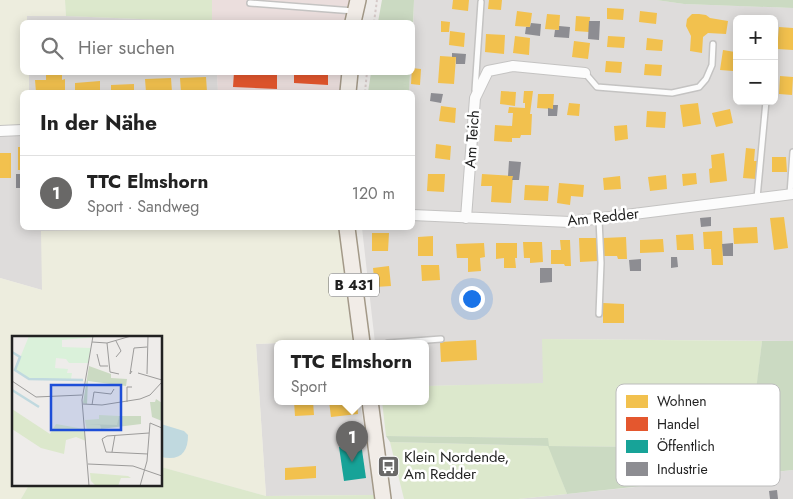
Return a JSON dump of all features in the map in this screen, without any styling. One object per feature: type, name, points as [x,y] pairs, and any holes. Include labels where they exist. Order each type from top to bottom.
[{"type":"main road","points":[[348,90],[350,75]]},
{"type":"main road","name":"B 431","points":[[347,230],[362,340]]},
{"type":"main road","points":[[371,405],[383,499]]},
{"type":"street","name":"Am Teich","points":[[466,218],[475,98],[488,71],[513,66],[586,73]]},
{"type":"street","points":[[0,131],[20,130]]},
{"type":"street","name":"Am Redder","points":[[415,215],[570,222],[791,194]]},
{"type":"lane","points":[[475,98],[480,2]]},
{"type":"lane","points":[[250,3],[356,11]]},
{"type":"lane","points":[[586,73],[597,87],[672,93],[700,87],[712,65],[712,44]]},
{"type":"lane","points":[[757,198],[766,105]]},
{"type":"lane","points":[[791,194],[793,152]]},
{"type":"lane","points":[[599,218],[601,263],[599,314]]},
{"type":"lane","points":[[428,340],[442,339]]},
{"type":"path","points":[[374,20],[377,0]]},
{"type":"path","points":[[365,90],[367,75]]},
{"type":"shaded area","points":[[0,0],[65,0],[66,16],[27,16],[27,20],[20,20],[20,75],[29,75],[29,90],[20,90],[20,125],[0,126]]},
{"type":"shaded area","points":[[212,0],[350,0],[346,20],[212,20]]},
{"type":"shaded area","points":[[414,0],[656,0],[684,4],[793,8],[793,341],[543,339],[543,384],[429,386],[429,340],[375,340],[362,230],[415,230],[415,90],[409,90],[410,75],[415,75]]},
{"type":"shaded area","points":[[27,16],[66,16],[163,20],[27,20]]},
{"type":"shaded area","points":[[29,75],[217,75],[218,90],[29,90]]},
{"type":"shaded area","points":[[217,75],[343,75],[342,90],[218,90]]},
{"type":"shaded area","points":[[20,135],[20,230],[149,230],[42,231],[42,290],[0,278],[0,136]]},
{"type":"shaded area","points":[[339,230],[352,340],[274,340],[274,343],[256,344],[266,496],[162,467],[162,336],[12,336],[12,486],[28,486],[21,499],[0,499],[0,278],[42,290],[41,231]]},
{"type":"shaded area","points":[[274,343],[274,405],[361,405],[374,495],[266,496],[256,344]]},
{"type":"shaded area","points":[[793,470],[793,499],[518,499],[645,486],[780,486],[780,471]]},
{"type":"green space","points":[[65,0],[212,0],[212,20],[66,16]]},
{"type":"green space","points":[[382,0],[414,0],[413,20],[378,20]]},
{"type":"green space","points":[[656,0],[793,0],[793,8],[684,4]]},
{"type":"green space","points":[[371,75],[410,75],[409,90],[368,90]]},
{"type":"green space","points":[[542,339],[762,341],[757,384],[616,384],[616,447],[549,446],[567,494],[518,499],[404,499],[390,442],[548,446],[548,438],[386,436],[382,405],[429,405],[429,386],[543,383]]},
{"type":"green space","points":[[762,341],[793,341],[793,470],[780,471],[780,384],[757,384]]},
{"type":"green space","points":[[386,436],[548,438],[549,446],[616,447],[616,486],[642,486],[567,494],[548,446],[390,442]]},
{"type":"green space","points":[[162,467],[266,496],[374,495],[374,499],[21,499],[28,486],[162,486]]},
{"type":"water","points":[[162,424],[184,431],[188,435],[188,441],[182,454],[178,457],[162,457]]},
{"type":"building: Wohnen","points":[[453,0],[469,0],[468,11],[452,9]]},
{"type":"building: Wohnen","points":[[489,0],[502,0],[501,10],[488,9]]},
{"type":"building: Wohnen","points":[[607,8],[624,9],[623,20],[607,19]]},
{"type":"building: Wohnen","points":[[517,11],[532,13],[530,27],[515,26]]},
{"type":"building: Wohnen","points":[[640,11],[657,13],[656,24],[639,22]]},
{"type":"building: Wohnen","points":[[547,14],[560,15],[559,30],[545,29]]},
{"type":"building: Wohnen","points":[[692,14],[706,15],[710,18],[728,21],[726,34],[708,33],[703,37],[702,53],[690,51],[691,36],[686,26],[687,19]]},
{"type":"building: Wohnen","points":[[576,16],[590,17],[589,32],[575,31]]},
{"type":"building: Wohnen","points":[[441,21],[450,22],[449,32],[441,32]]},
{"type":"building: Wohnen","points":[[779,27],[793,28],[793,50],[778,49]]},
{"type":"building: Wohnen","points":[[450,31],[465,33],[464,47],[449,45]]},
{"type":"building: Wohnen","points":[[486,34],[505,35],[504,54],[485,52]]},
{"type":"building: Wohnen","points":[[515,36],[530,38],[529,55],[513,53]]},
{"type":"building: Wohnen","points":[[608,36],[625,37],[624,48],[607,47]]},
{"type":"building: Wohnen","points":[[647,38],[663,40],[662,51],[646,50]]},
{"type":"building: Wohnen","points":[[574,41],[590,43],[588,59],[572,57]]},
{"type":"building: Wohnen","points":[[723,50],[733,52],[733,71],[720,70]]},
{"type":"building: Wohnen","points":[[440,56],[456,57],[454,84],[438,83]]},
{"type":"building: Wohnen","points":[[606,61],[622,62],[621,73],[605,72]]},
{"type":"building: Wohnen","points":[[645,64],[662,65],[661,76],[644,75]]},
{"type":"building: Wohnen","points":[[415,68],[421,69],[420,85],[411,84],[412,75],[415,75]]},
{"type":"building: Wohnen","points":[[46,75],[62,75],[62,80],[65,79],[65,90],[36,90],[35,80],[46,80]]},
{"type":"building: Wohnen","points":[[780,76],[793,77],[792,95],[779,94]]},
{"type":"building: Wohnen","points":[[206,77],[207,90],[181,90],[180,78]]},
{"type":"building: Wohnen","points":[[171,78],[172,90],[146,90],[145,79]]},
{"type":"building: Wohnen","points":[[100,81],[100,90],[75,90],[75,83]]},
{"type":"building: Wohnen","points":[[134,84],[134,90],[111,90],[111,85]]},
{"type":"building: Wohnen","points":[[501,91],[516,92],[515,106],[500,104]]},
{"type":"building: Wohnen","points":[[524,91],[533,91],[530,114],[532,114],[531,135],[521,135],[520,138],[512,138],[512,142],[494,141],[495,125],[512,126],[513,113],[508,113],[509,107],[525,108],[525,103],[523,103]]},
{"type":"building: Wohnen","points":[[538,94],[554,94],[553,109],[537,108]]},
{"type":"building: Wohnen","points":[[569,103],[580,104],[579,116],[567,115]]},
{"type":"building: Wohnen","points":[[698,103],[701,124],[683,127],[680,105]]},
{"type":"building: Wohnen","points":[[441,106],[456,108],[455,123],[439,121]]},
{"type":"building: Wohnen","points":[[730,109],[733,123],[716,127],[712,113]]},
{"type":"building: Wohnen","points":[[647,111],[666,112],[665,128],[646,127]]},
{"type":"building: Wohnen","points":[[627,125],[628,139],[615,141],[614,126]]},
{"type":"building: Wohnen","points":[[436,144],[451,146],[450,160],[435,158]]},
{"type":"building: Wohnen","points":[[18,147],[20,147],[20,170],[18,170]]},
{"type":"building: Wohnen","points":[[746,148],[755,149],[754,161],[757,161],[756,179],[743,178]]},
{"type":"building: Wohnen","points":[[0,153],[11,153],[11,178],[0,178]]},
{"type":"building: Wohnen","points":[[724,153],[727,181],[710,183],[711,155]]},
{"type":"building: Wohnen","points":[[772,157],[786,157],[787,172],[772,172]]},
{"type":"building: Wohnen","points":[[696,173],[697,184],[683,186],[682,174]]},
{"type":"building: Wohnen","points":[[428,174],[445,174],[444,192],[427,191]]},
{"type":"building: Wohnen","points":[[482,174],[513,176],[511,203],[491,202],[492,186],[481,186]]},
{"type":"building: Wohnen","points":[[666,175],[667,189],[650,191],[648,177]]},
{"type":"building: Wohnen","points":[[620,176],[621,189],[604,190],[603,178]]},
{"type":"building: Wohnen","points":[[559,183],[584,185],[583,197],[571,196],[570,205],[557,203]]},
{"type":"building: Wohnen","points":[[525,185],[549,186],[548,201],[524,200]]},
{"type":"building: Wohnen","points":[[784,217],[788,248],[774,250],[770,218]]},
{"type":"building: Wohnen","points":[[757,227],[758,243],[734,244],[733,228]]},
{"type":"building: Wohnen","points":[[722,231],[723,265],[712,265],[711,249],[704,249],[703,232]]},
{"type":"building: Wohnen","points":[[372,233],[389,233],[388,251],[372,251]]},
{"type":"building: Wohnen","points":[[693,234],[694,250],[677,250],[676,235]]},
{"type":"building: Wohnen","points":[[433,236],[433,256],[418,256],[418,237]]},
{"type":"building: Wohnen","points":[[626,237],[627,259],[618,259],[617,256],[604,256],[603,238]]},
{"type":"building: Wohnen","points":[[579,238],[597,238],[598,261],[580,262]]},
{"type":"building: Wohnen","points":[[663,239],[664,252],[640,253],[640,240]]},
{"type":"building: Wohnen","points":[[560,240],[570,240],[571,266],[551,264],[551,250],[561,250]]},
{"type":"building: Wohnen","points":[[523,242],[542,242],[543,262],[530,263],[530,258],[524,258]]},
{"type":"building: Wohnen","points":[[484,243],[485,257],[480,258],[481,271],[468,272],[468,258],[457,258],[456,244]]},
{"type":"building: Wohnen","points":[[496,243],[517,243],[516,268],[504,268],[504,258],[496,259]]},
{"type":"building: Wohnen","points":[[421,265],[439,265],[440,280],[422,281]]},
{"type":"building: Wohnen","points":[[389,266],[391,286],[375,287],[373,268]]},
{"type":"building: Wohnen","points":[[603,303],[624,304],[624,323],[603,323]]},
{"type":"building: Wohnen","points":[[476,340],[477,360],[441,362],[440,342]]},
{"type":"building: Wohnen","points":[[294,405],[313,405],[314,415],[295,416]]},
{"type":"building: Wohnen","points":[[330,405],[357,405],[358,414],[331,417]]},
{"type":"building: Wohnen","points":[[316,466],[316,478],[285,480],[285,468]]},
{"type":"building: Handel","points":[[234,75],[277,75],[277,89],[233,87]]},
{"type":"building: Handel","points":[[294,75],[328,75],[328,85],[294,83]]},
{"type":"building: Öffentlich","points":[[361,443],[366,478],[344,481],[339,447]]},
{"type":"building: Industrie","points":[[589,21],[600,21],[599,40],[588,39]]},
{"type":"building: Industrie","points":[[531,23],[541,24],[540,36],[525,34],[526,27],[530,27]]},
{"type":"building: Industrie","points":[[559,26],[570,27],[569,38],[554,37],[555,30],[559,30]]},
{"type":"building: Industrie","points":[[452,53],[466,54],[465,64],[456,64],[456,57],[452,57]]},
{"type":"building: Industrie","points":[[431,93],[443,94],[441,103],[430,101]]},
{"type":"building: Industrie","points":[[553,105],[558,105],[557,116],[548,116],[548,108],[553,109]]},
{"type":"building: Industrie","points":[[509,161],[521,162],[519,180],[512,180],[513,176],[508,176]]},
{"type":"building: Industrie","points":[[16,174],[20,174],[20,188],[16,188]]},
{"type":"building: Industrie","points":[[711,217],[711,226],[701,227],[700,218]]},
{"type":"building: Industrie","points":[[733,243],[733,256],[723,256],[722,244]]},
{"type":"building: Industrie","points":[[671,257],[677,257],[678,267],[671,268]]},
{"type":"building: Industrie","points":[[641,259],[641,271],[630,271],[629,260]]},
{"type":"building: Industrie","points":[[540,268],[552,268],[552,282],[540,283]]},
{"type":"building: Industrie","points":[[777,490],[778,499],[770,499],[769,491]]},
{"type":"place","name":"TTC Elmshorn","points":[[352,462]]},
{"type":"place","name":"Klein Nordende, Am Redder","points":[[388,466]]}]
